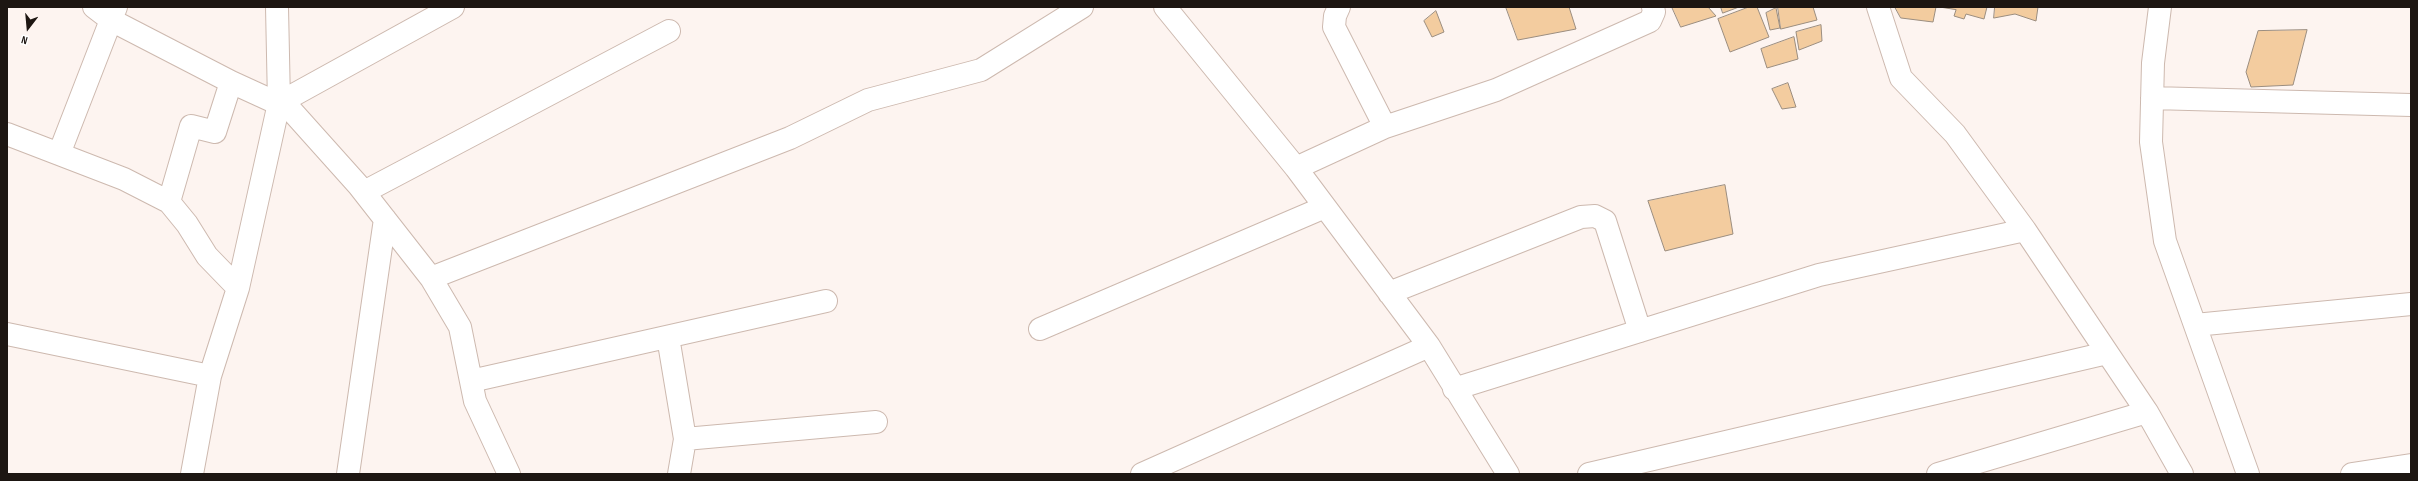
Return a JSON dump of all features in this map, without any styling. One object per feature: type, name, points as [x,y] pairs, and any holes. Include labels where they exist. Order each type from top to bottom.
[{"type":"street","points":[[192,474],[210,376],[238,288],[279,103],[277,7]]},
{"type":"street","points":[[279,103],[453,7]]},
{"type":"street","points":[[431,278],[790,138],[868,100],[981,70],[1082,7]]},
{"type":"street","points":[[1165,7],[1296,168],[1429,346],[1454,389],[1508,474]]},
{"type":"street","points":[[1339,7],[1334,16],[1334,27],[1385,127]]},
{"type":"street","points":[[1296,168],[1385,127],[1496,90],[1650,21],[1653,17],[1653,7]]},
{"type":"street","points":[[1878,7],[1901,78],[1955,134],[2025,230],[2147,412],[2182,474]]},
{"type":"street","points":[[2160,7],[2153,64],[2151,142],[2165,241],[2248,474]]},
{"type":"street","points":[[59,154],[107,11],[231,82],[290,109],[364,192],[431,278],[460,328],[475,401],[509,474]]},
{"type":"street","points":[[364,192],[669,31]]},
{"type":"street","points":[[169,202],[191,126],[215,132],[231,82]]},
{"type":"street","points":[[2152,98],[2411,105]]},
{"type":"street","points":[[7,134],[124,179],[169,202],[187,224],[207,256],[238,288]]},
{"type":"street","points":[[1040,329],[1325,207]]},
{"type":"street","points":[[1389,293],[1581,217],[1595,216],[1605,221],[1640,331]]},
{"type":"street","points":[[348,474],[385,219]]},
{"type":"street","points":[[1454,389],[1819,275],[2025,230]]},
{"type":"street","points":[[471,381],[826,301]]},
{"type":"street","points":[[2195,325],[2411,304]]},
{"type":"street","points":[[7,334],[210,376]]},
{"type":"street","points":[[668,337],[685,439],[679,474]]},
{"type":"street","points":[[1142,474],[1429,346]]},
{"type":"street","points":[[1589,474],[2107,353]]},
{"type":"street","points":[[1938,474],[2147,412]]},
{"type":"street","points":[[685,439],[876,422]]},
{"type":"street","points":[[2352,474],[2411,465]]},
{"type":"building","points":[[1506,7],[1569,7],[1576,29],[1518,40]]},
{"type":"building","points":[[1672,7],[1708,7],[1716,16],[1681,27]]},
{"type":"building","points":[[1721,7],[1739,7],[1723,13]]},
{"type":"building","points":[[1749,7],[1757,7],[1769,37],[1730,52],[1718,19]]},
{"type":"building","points":[[1778,7],[1813,7],[1817,20],[1781,29]]},
{"type":"building","points":[[1895,7],[1936,7],[1933,22],[1901,18]]},
{"type":"building","points":[[1940,7],[1987,7],[1984,19],[1966,14],[1964,19],[1954,16],[1956,10]]},
{"type":"building","points":[[1995,7],[2038,7],[2036,21],[2015,14],[1994,18]]},
{"type":"building","points":[[1776,8],[1780,28],[1770,30],[1766,13]]},
{"type":"building","points":[[1436,11],[1444,32],[1432,37],[1424,21]]},
{"type":"building","points":[[1821,25],[1822,41],[1799,50],[1796,32]]},
{"type":"building","points":[[2307,30],[2293,85],[2251,87],[2246,72],[2258,31]]},
{"type":"building","points":[[1794,37],[1798,59],[1767,68],[1761,49]]},
{"type":"building","points":[[1788,83],[1796,107],[1782,109],[1772,89]]},
{"type":"building","points":[[1725,185],[1733,234],[1665,251],[1648,201]]}]
